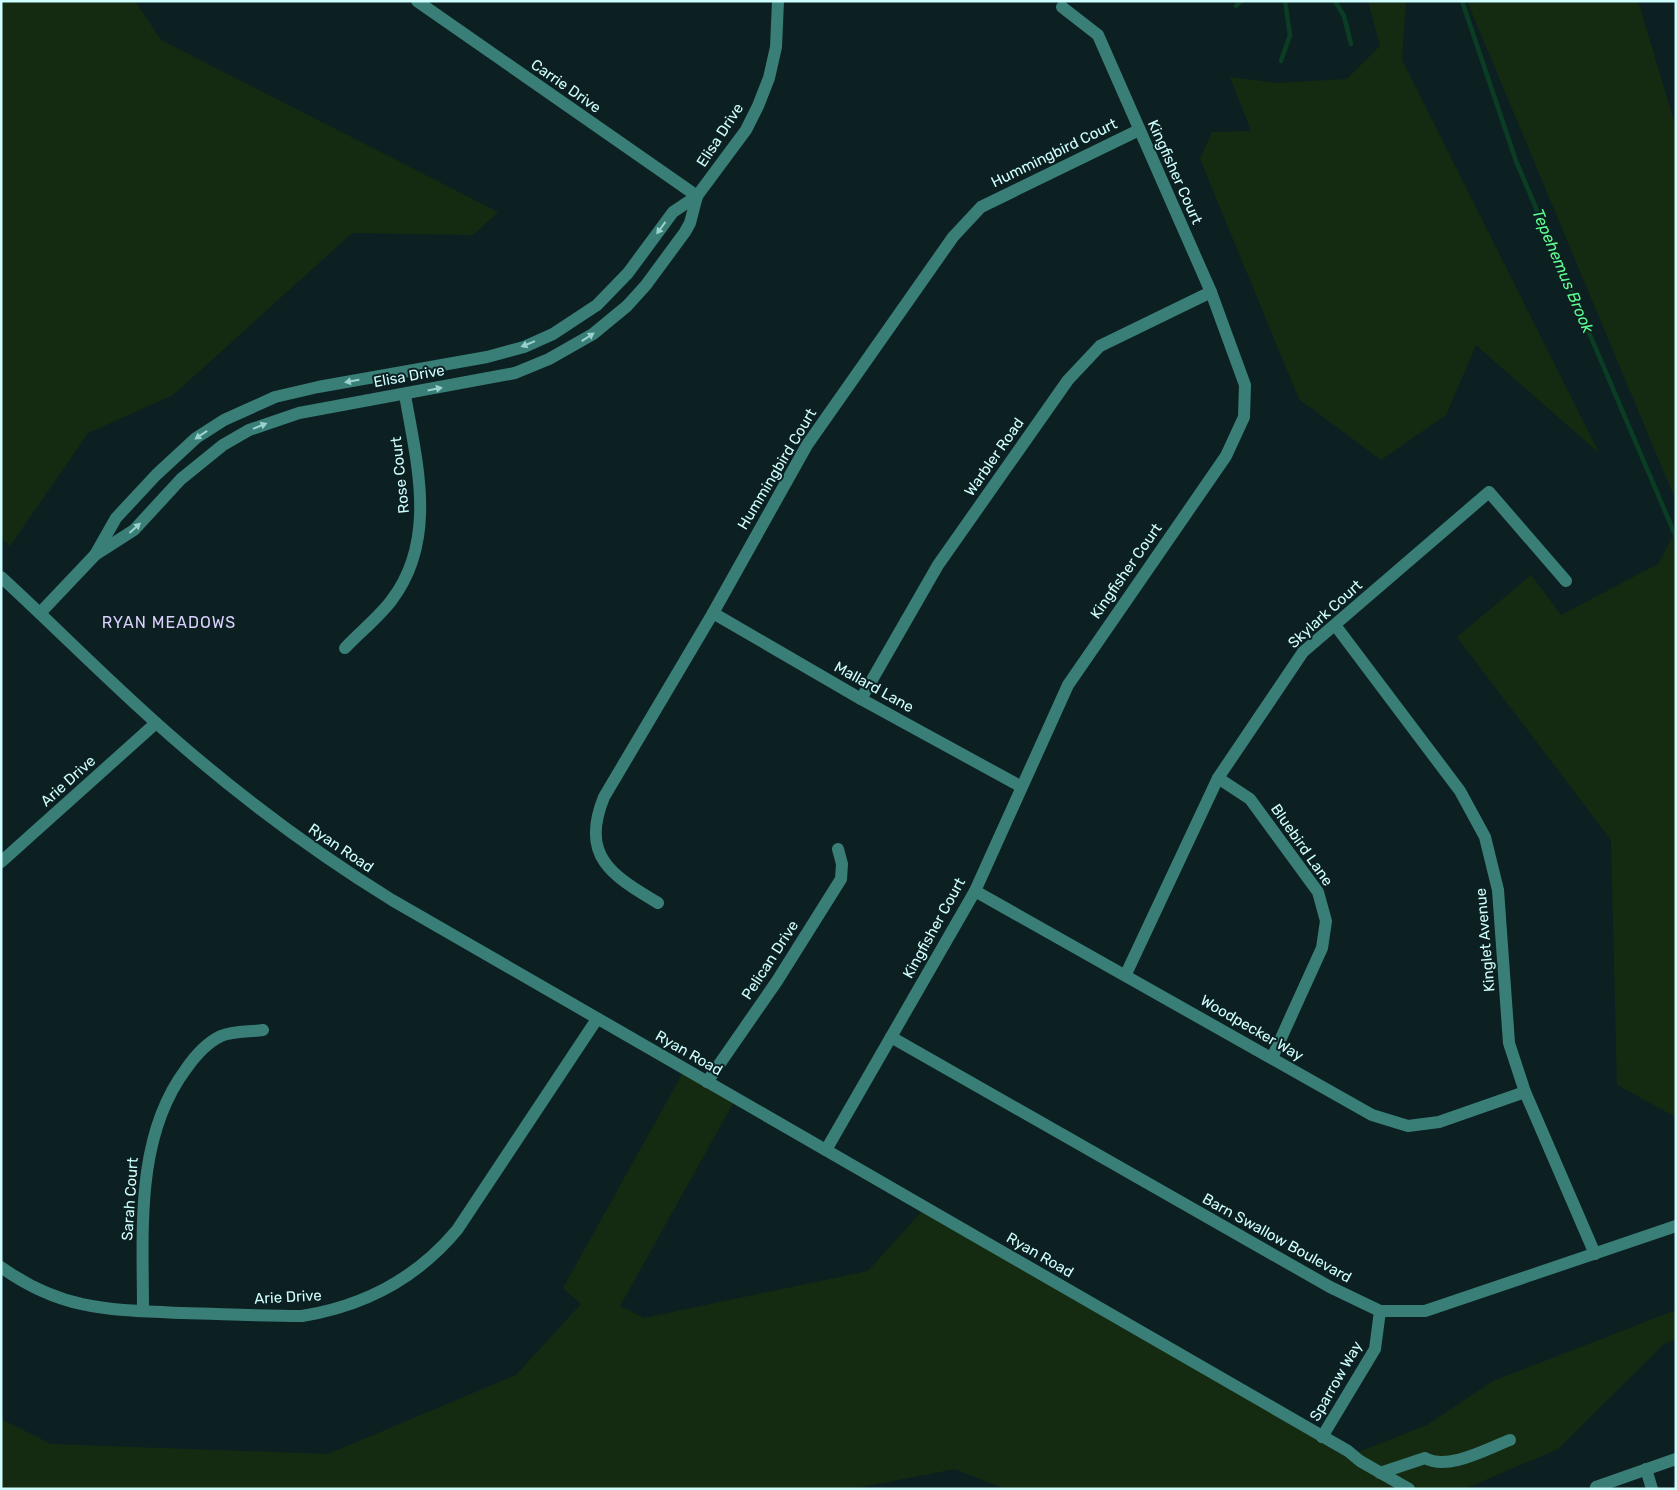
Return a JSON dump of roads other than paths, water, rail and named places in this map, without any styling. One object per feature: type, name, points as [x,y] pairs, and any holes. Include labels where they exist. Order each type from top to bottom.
[{"type":"street","name":"Carrie Drive","points":[[417,1],[697,196]]},
{"type":"street","name":"Elisa Drive","points":[[95,556],[116,518],[177,454],[224,420],[280,396],[487,357],[509,351],[553,334],[597,305],[628,273],[673,212],[697,196],[740,138],[758,106],[769,78],[776,47],[778,1]]},
{"type":"street","name":"Kingfisher Court","points":[[826,1150],[975,891],[1020,786],[1068,685],[1226,456],[1244,417],[1245,385],[1211,292],[1138,130],[1098,35],[1062,6]]},
{"type":"street","name":"Hummingbird Court","points":[[658,903],[621,881],[608,868],[598,846],[595,826],[596,816],[604,797],[713,613],[807,445],[953,237],[981,207],[1138,130]]},
{"type":"street","name":"Elisa Drive","points":[[40,613],[95,556],[134,530],[192,470],[229,442],[249,430],[288,416],[516,373],[574,346],[611,320],[646,285],[690,223],[697,196]]},
{"type":"street","name":"Warbler Road","points":[[862,699],[938,566],[1068,380],[1100,346],[1211,292]]},
{"type":"street","points":[[597,305],[611,320]]},
{"type":"street","points":[[509,351],[516,373]]},
{"type":"street","name":"Rose Court","points":[[345,648],[384,609],[399,590],[410,566],[418,538],[422,507],[419,474],[405,394]]},
{"type":"street","points":[[280,396],[288,416]]},
{"type":"street","points":[[177,454],[192,470]]},
{"type":"street","name":"Skylark Court","points":[[1126,974],[1218,778],[1303,652],[1489,492],[1566,581]]},
{"type":"street","name":"Ryan Road","points":[[1,577],[156,723],[252,804],[338,866],[392,900],[597,1019],[1322,1437],[1405,1488]]},
{"type":"street","name":"Mallard Lane","points":[[713,613],[862,699],[1020,786]]},
{"type":"street","name":"Kinglet Avenue","points":[[1335,625],[1460,791],[1485,837],[1498,890],[1510,1043],[1525,1092],[1595,1254]]},
{"type":"street","name":"Arie Drive","points":[[1,862],[156,723]]},
{"type":"street","name":"Bluebird Lane","points":[[1218,778],[1250,799],[1318,892],[1326,921],[1322,948],[1272,1058]]},
{"type":"street","name":"Pelican Drive","points":[[707,1082],[778,981],[841,879],[842,864],[838,849]]},
{"type":"street","name":"Woodpecker Way","points":[[975,891],[1126,974],[1372,1115],[1408,1126],[1439,1122],[1525,1092]]},
{"type":"street","name":"Arie Drive","points":[[1,1267],[43,1293],[66,1301],[110,1310],[302,1316],[348,1306],[398,1284],[427,1262],[457,1230],[597,1019]]},
{"type":"street","name":"Sarah Court","points":[[143,1312],[147,1166],[160,1114],[178,1079],[195,1056],[210,1042],[223,1035],[263,1030]]},
{"type":"street","name":"Barn Swallow Boulevard","points":[[891,1037],[1330,1287],[1380,1311],[1425,1312],[1676,1226]]},
{"type":"street","name":"Sparrow Way","points":[[1322,1437],[1375,1349],[1380,1311]]},
{"type":"street","points":[[1380,1473],[1424,1458],[1432,1462],[1447,1463],[1510,1440]]},
{"type":"street","points":[[1594,1488],[1676,1459]]},
{"type":"street","points":[[1646,1469],[1652,1489]]},
{"type":"waterway","points":[[1236,6],[1241,1]]},
{"type":"waterway","points":[[1281,61],[1290,35],[1285,1]]},
{"type":"waterway","points":[[1335,1],[1344,16],[1351,44]]},
{"type":"waterway","name":"Tepehemus Brook","points":[[1462,1],[1516,161],[1676,537]]},
{"type":"district","name":"RYAN MEADOWS","points":[[169,622]]}]
